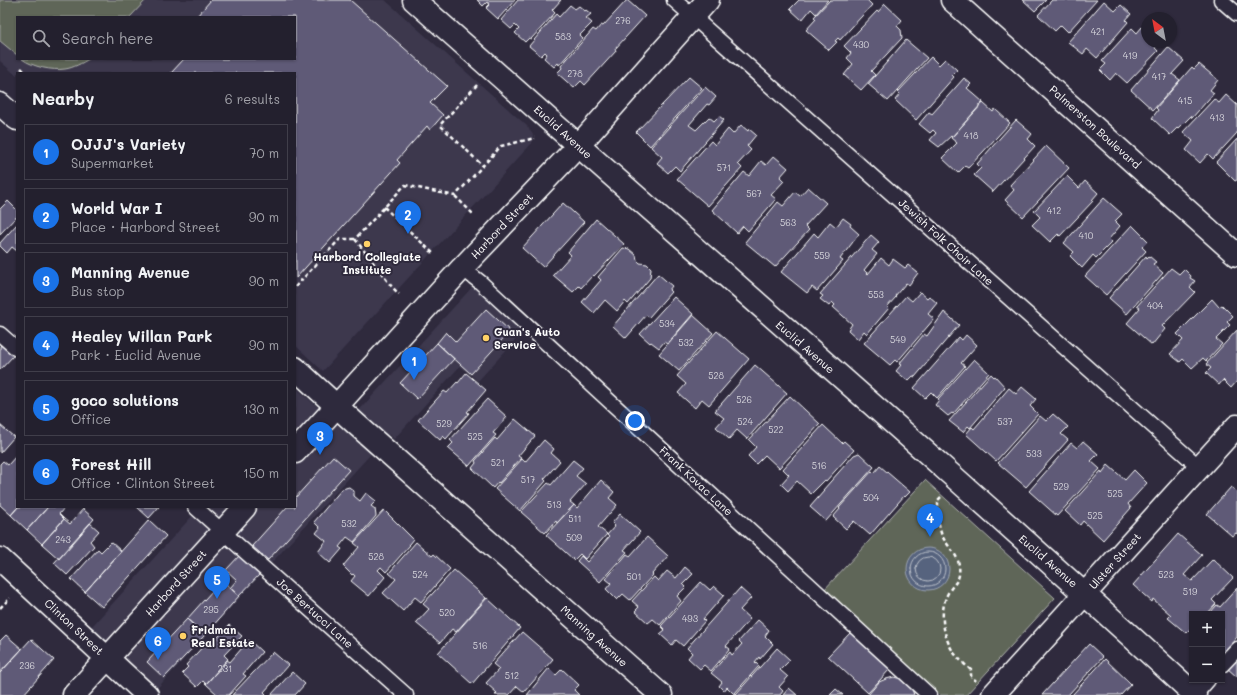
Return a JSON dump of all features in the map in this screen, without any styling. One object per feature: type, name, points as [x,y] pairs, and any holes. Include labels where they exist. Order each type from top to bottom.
[{"type":"street","name":"Euclid Avenue","points":[[414,0],[1086,594],[1195,695]]},
{"type":"street","name":"Harbord Street","points":[[296,451],[462,268],[578,146],[708,0]]},
{"type":"street","name":"Palmerston Boulevard","points":[[952,0],[1237,255]]},
{"type":"street","points":[[0,104],[16,118]]},
{"type":"street","name":"Manning Avenue","points":[[296,369],[661,695]]},
{"type":"street","name":"Ulster Street","points":[[986,690],[1086,594],[1237,426]]},
{"type":"street","name":"Harbord Street","points":[[74,695],[244,508]]},
{"type":"street","name":"Clinton Street","points":[[0,559],[147,695]]},
{"type":"lane","name":"Jewish Folk Choir Lane","points":[[674,0],[1199,467]]},
{"type":"lane","points":[[1221,0],[1237,14]]},
{"type":"lane","name":"Frank Kovac Lane","points":[[462,268],[486,288],[929,695]]},
{"type":"lane","points":[[0,334],[16,348]]},
{"type":"lane","name":"Joe Bertucci Lane","points":[[196,508],[406,695]]},
{"type":"lane","points":[[1225,662],[1237,649]]},
{"type":"lane","points":[[1195,695],[1205,683]]},
{"type":"path","points":[[21,68],[25,72]]},
{"type":"path","points":[[482,80],[440,125],[483,166]]},
{"type":"path","points":[[455,196],[501,146],[536,138]]},
{"type":"path","points":[[296,286],[340,239],[355,239],[405,185],[455,196],[473,214]]},
{"type":"path","points":[[384,207],[435,255]]},
{"type":"path","points":[[355,239],[399,294]]},
{"type":"path","points":[[944,493],[938,500],[938,513],[942,534],[955,552],[960,571],[958,580],[948,594],[944,604],[943,624],[945,634],[949,645],[955,654],[971,670],[971,676],[986,690]]},
{"type":"shaded area","name":"Harbord Collegiate Institute","points":[[0,0],[385,0],[527,126],[533,135],[531,144],[323,371],[296,346],[296,72],[16,72],[16,75],[0,61]]},
{"type":"shaded area","points":[[476,283],[526,328],[478,381],[460,366],[394,439],[389,434],[151,695],[84,635],[194,514],[188,508],[296,508],[296,388],[342,429]]},
{"type":"green space","points":[[0,0],[146,0],[131,16],[16,16],[16,54],[0,41]]},
{"type":"green space","points":[[23,60],[87,60],[71,68],[65,69],[49,69]]},
{"type":"green space","points":[[925,480],[1055,598],[966,695],[940,695],[824,590]]},
{"type":"water","points":[[924,548],[932,548],[943,554],[949,565],[949,573],[943,584],[932,590],[924,590],[913,584],[907,573],[907,565],[913,554]]},
{"type":"building","points":[[211,0],[350,0],[447,86],[430,103],[443,115],[430,130],[427,126],[397,160],[400,163],[296,278],[296,72],[172,72],[183,60],[296,60],[296,16],[197,16]]},
{"type":"building","points":[[477,0],[515,0],[498,19],[486,8],[490,4],[487,2],[483,6]]},
{"type":"building","points":[[518,0],[561,0],[552,10],[555,13],[531,39],[529,38],[525,42],[515,33],[519,29],[515,25],[511,29],[501,20]]},
{"type":"building","points":[[627,0],[645,16],[585,85],[581,81],[574,88],[557,73],[562,68],[561,66],[593,29],[596,31],[601,25],[603,26]]},
{"type":"building","points":[[799,0],[828,0],[816,14],[811,9],[802,20],[790,9]]},
{"type":"building","points":[[830,0],[867,0],[872,5],[840,40],[838,38],[835,41],[837,42],[829,50],[806,30],[816,19],[814,17]]},
{"type":"building","points":[[1023,0],[1046,0],[1035,11]]},
{"type":"building","points":[[1052,0],[1097,0],[1068,32],[1061,25],[1055,31],[1038,15]]},
{"type":"building","points":[[1104,1],[1115,11],[1121,5],[1131,14],[1126,20],[1128,22],[1097,58],[1087,49],[1083,54],[1068,42]]},
{"type":"building","points":[[885,4],[902,20],[897,26],[901,30],[902,38],[871,71],[875,75],[861,90],[844,75],[853,64],[847,58],[851,53],[844,46]]},
{"type":"building","points":[[570,5],[575,9],[579,6],[591,14],[586,18],[592,23],[580,35],[583,38],[559,65],[558,63],[554,67],[544,58],[547,54],[545,52],[541,56],[529,46],[556,14],[559,17]]},
{"type":"building","points":[[1132,28],[1137,33],[1141,28],[1141,48],[1155,48],[1158,51],[1127,83],[1116,73],[1110,80],[1100,70],[1106,64],[1102,61]]},
{"type":"building","points":[[906,40],[927,58],[888,101],[868,84]]},
{"type":"building","points":[[1167,48],[1169,48],[1184,61],[1172,74],[1180,80],[1153,110],[1131,90]]},
{"type":"building","points":[[931,57],[939,65],[945,59],[957,70],[952,75],[954,77],[916,120],[895,100],[900,94],[898,92]]},
{"type":"building","points":[[1199,64],[1218,80],[1210,90],[1214,93],[1192,118],[1191,116],[1170,135],[1152,118],[1158,110],[1156,108],[1192,67],[1194,69]]},
{"type":"building","points":[[689,77],[702,88],[650,146],[636,132]]},
{"type":"building","points":[[964,78],[971,84],[967,88],[983,102],[952,137],[951,136],[939,147],[930,140],[936,133],[933,130],[930,133],[919,124],[929,112],[932,114]]},
{"type":"building","points":[[705,87],[716,97],[709,105],[707,104],[689,125],[696,130],[709,117],[714,121],[719,116],[724,120],[680,171],[675,166],[668,173],[657,163],[662,157],[651,147]]},
{"type":"building","points":[[1226,95],[1237,105],[1237,133],[1213,159],[1208,154],[1200,163],[1186,150],[1193,141],[1183,132],[1214,99],[1219,103]]},
{"type":"building","points":[[983,103],[993,112],[995,109],[1010,123],[968,168],[965,166],[958,173],[942,158],[957,143],[951,138]]},
{"type":"building","points":[[1016,120],[1032,134],[1028,139],[1035,146],[993,192],[974,175],[981,168],[977,164]]},
{"type":"building","points":[[741,125],[756,135],[747,146],[751,150],[738,164],[742,168],[708,206],[677,179],[711,141],[715,145],[728,129],[733,134]]},
{"type":"building","points":[[1237,139],[1237,180],[1235,181],[1216,162]]},
{"type":"building","points":[[1046,146],[1069,168],[1023,217],[1005,200],[1014,190],[1010,185]]},
{"type":"building","points":[[774,156],[788,168],[780,177],[784,181],[771,195],[776,199],[748,231],[743,226],[737,233],[712,210],[744,172],[749,176],[761,161],[766,165]]},
{"type":"building","points":[[1067,176],[1079,188],[1085,181],[1098,193],[1092,200],[1093,201],[1060,236],[1058,234],[1050,242],[1032,225],[1040,217],[1034,211]]},
{"type":"building","points":[[808,187],[826,203],[805,226],[809,230],[775,267],[745,242],[778,202],[783,206],[795,192],[800,196]]},
{"type":"building","points":[[1104,198],[1122,214],[1115,221],[1120,226],[1109,239],[1112,242],[1096,258],[1093,255],[1082,268],[1070,256],[1074,252],[1064,243]]},
{"type":"building","points":[[8,201],[16,209],[16,217],[0,234],[0,209]]},
{"type":"building","points":[[563,203],[584,222],[543,267],[522,248]]},
{"type":"building","points":[[843,218],[851,224],[850,226],[859,234],[840,259],[843,261],[817,291],[812,287],[807,293],[781,272],[814,233],[818,237],[830,222],[836,227]]},
{"type":"building","points":[[596,219],[624,244],[594,276],[593,275],[581,288],[579,286],[573,292],[553,275],[571,255],[568,252]]},
{"type":"building","points":[[16,225],[16,250],[12,247],[7,253],[0,246],[0,243]]},
{"type":"building","points":[[1132,225],[1148,241],[1142,247],[1146,251],[1106,295],[1085,276]]},
{"type":"building","points":[[871,235],[879,242],[872,250],[877,254],[864,270],[868,274],[881,258],[889,265],[893,259],[905,268],[908,265],[918,273],[909,285],[906,283],[895,296],[896,297],[887,307],[889,308],[867,334],[864,331],[858,339],[848,330],[852,324],[833,307],[835,305],[832,302],[829,306],[820,299],[823,296],[820,294]]},
{"type":"building","points":[[623,248],[629,249],[636,255],[637,260],[640,263],[647,264],[651,268],[650,278],[628,304],[625,301],[617,311],[605,300],[594,313],[582,302],[601,280],[598,277]]},
{"type":"building","points":[[1146,256],[1147,258],[1149,256],[1156,262],[1153,264],[1163,273],[1127,314],[1109,298]]},
{"type":"building","points":[[1171,268],[1179,274],[1184,269],[1191,276],[1190,278],[1195,281],[1190,287],[1195,292],[1162,326],[1165,329],[1152,345],[1127,323],[1140,308],[1137,306]]},
{"type":"building","points":[[658,274],[672,286],[669,290],[671,292],[649,317],[646,315],[626,338],[613,326]]},
{"type":"building","points":[[920,292],[927,298],[929,296],[937,303],[928,314],[934,319],[897,362],[895,360],[890,365],[864,343],[906,296],[912,301]]},
{"type":"building","points":[[674,297],[693,314],[667,344],[664,342],[659,348],[651,342],[650,343],[640,334]]},
{"type":"building","points":[[1212,299],[1219,307],[1222,305],[1233,316],[1227,322],[1230,325],[1216,339],[1222,344],[1206,361],[1203,358],[1192,368],[1183,359],[1180,362],[1170,354],[1183,340],[1177,334]]},
{"type":"building","points":[[486,309],[510,331],[471,374],[437,343],[446,332],[456,342]]},
{"type":"building","points":[[944,312],[959,325],[915,377],[913,376],[908,381],[896,371],[901,365],[899,364],[924,334],[927,336]]},
{"type":"building","points":[[693,315],[713,333],[679,371],[659,354]]},
{"type":"building","points":[[1237,330],[1237,381],[1231,388],[1223,380],[1219,385],[1206,373],[1211,368],[1206,364]]},
{"type":"building","points":[[717,331],[749,359],[709,405],[702,399],[695,408],[678,393],[686,384],[677,376]]},
{"type":"building","points":[[966,335],[977,345],[961,363],[965,366],[937,398],[931,392],[925,398],[914,388],[959,337],[962,340]]},
{"type":"building","points":[[437,343],[454,359],[417,399],[400,383]]},
{"type":"building","points":[[2,344],[14,355],[0,370],[0,346]]},
{"type":"building","points":[[974,359],[989,373],[953,414],[952,413],[948,416],[935,405],[939,400],[938,399]]},
{"type":"building","points":[[755,365],[787,393],[747,439],[737,430],[729,439],[716,427],[724,418],[715,411]]},
{"type":"building","points":[[466,373],[486,390],[467,412],[469,413],[446,439],[443,436],[440,440],[418,420],[444,391],[447,393]]},
{"type":"building","points":[[991,374],[994,377],[995,376],[1005,387],[970,428],[968,426],[963,432],[949,421]]},
{"type":"building","points":[[1022,387],[1036,399],[1030,406],[1038,414],[996,461],[966,434],[972,427],[974,429],[1009,388],[1016,394]]},
{"type":"building","points":[[790,396],[820,424],[779,468],[765,455],[756,464],[748,456],[756,447],[749,440]]},
{"type":"building","points":[[487,399],[507,417],[493,433],[496,435],[469,466],[448,448],[453,443],[450,440]]},
{"type":"building","points":[[1053,414],[1068,427],[1061,434],[1068,440],[1026,487],[998,463],[1040,416],[1046,421]]},
{"type":"building","points":[[515,419],[535,436],[518,456],[521,458],[493,488],[472,468],[476,463],[475,461],[495,438],[497,440]]},
{"type":"building","points":[[0,425],[14,437],[0,453]]},
{"type":"building","points":[[823,425],[842,443],[844,441],[854,450],[826,481],[825,480],[811,494],[797,481],[788,491],[781,484],[789,475],[783,469]]},
{"type":"building","points":[[544,440],[554,449],[551,453],[560,461],[544,479],[546,481],[520,511],[495,489],[522,459],[525,462]]},
{"type":"building","points":[[1083,441],[1098,454],[1091,461],[1100,469],[1057,516],[1029,491],[1071,443],[1077,448]]},
{"type":"building","points":[[859,453],[874,467],[826,521],[810,507],[854,455]]},
{"type":"building","points":[[16,456],[17,508],[11,515],[0,505],[0,464],[3,461],[8,465]]},
{"type":"building","points":[[333,456],[349,470],[268,560],[252,546],[286,508],[296,508],[296,497]]},
{"type":"building","points":[[573,460],[583,468],[576,476],[586,484],[570,502],[574,505],[545,533],[521,512],[548,483],[551,485]]},
{"type":"building","points":[[1108,465],[1125,480],[1134,470],[1147,483],[1128,504],[1131,508],[1103,540],[1083,521],[1080,525],[1065,511]]},
{"type":"building","points":[[880,466],[910,492],[905,497],[904,496],[870,535],[854,521],[846,529],[833,517],[840,509],[839,508],[872,471],[874,473]]},
{"type":"building","points":[[601,480],[614,492],[609,498],[617,505],[598,527],[607,534],[585,559],[580,554],[574,560],[546,535],[574,505],[577,508]]},
{"type":"building","points":[[349,487],[354,491],[354,496],[360,501],[366,493],[376,501],[371,506],[375,509],[376,516],[354,542],[347,537],[339,547],[342,549],[330,563],[318,552],[326,541],[316,533],[320,528],[314,522],[342,489]]},
{"type":"building","points":[[1231,487],[1237,492],[1237,534],[1236,533],[1232,536],[1207,514]]},
{"type":"building","points":[[17,508],[47,508],[27,530],[11,515]]},
{"type":"building","points":[[47,508],[64,508],[59,514],[64,519],[42,544],[27,530]]},
{"type":"building","points":[[138,508],[158,508],[149,518]]},
{"type":"building","points":[[83,509],[94,519],[59,559],[42,544],[64,519],[70,524]]},
{"type":"building","points":[[384,510],[413,539],[409,544],[410,545],[386,572],[381,567],[378,570],[385,577],[369,596],[351,581],[355,576],[343,566],[359,547],[354,543]]},
{"type":"building","points":[[620,514],[640,532],[624,550],[627,552],[600,582],[577,561],[581,556],[587,562],[609,537],[607,535],[615,526],[612,523]]},
{"type":"building","points":[[149,520],[166,536],[102,607],[85,592]]},
{"type":"building","points":[[90,523],[99,531],[90,541],[94,546],[67,575],[54,563]]},
{"type":"building","points":[[1178,534],[1202,555],[1184,575],[1192,581],[1213,559],[1233,578],[1212,600],[1216,604],[1210,611],[1189,611],[1189,630],[1186,633],[1168,618],[1171,615],[1153,599],[1152,602],[1133,585]]},
{"type":"building","points":[[647,537],[668,556],[630,600],[623,594],[617,600],[606,589],[611,583],[606,579],[627,554],[630,556]]},
{"type":"building","points":[[111,542],[121,551],[85,592],[71,579],[98,549],[101,552]]},
{"type":"building","points":[[416,542],[432,556],[434,554],[450,569],[421,602],[415,597],[403,611],[383,593],[396,579],[389,573]]},
{"type":"building","points":[[240,555],[260,574],[239,596],[230,588],[237,580],[226,570]]},
{"type":"building","points":[[685,567],[693,574],[683,584],[686,587],[677,596],[681,601],[660,625],[653,619],[648,623],[635,611],[639,607],[632,601],[654,577],[658,581],[667,571],[676,578]]},
{"type":"building","points":[[454,570],[486,598],[456,632],[452,629],[440,643],[416,623],[429,609],[423,604]]},
{"type":"building","points":[[222,580],[239,596],[205,635],[187,619]]},
{"type":"building","points":[[701,582],[710,590],[714,586],[724,595],[703,619],[705,621],[683,646],[676,640],[672,645],[660,634],[665,630],[661,626]]},
{"type":"building","points":[[740,588],[751,598],[740,610],[750,619],[726,646],[730,649],[711,671],[704,665],[700,669],[688,658],[692,653],[687,648]]},
{"type":"building","points":[[1237,588],[1237,637],[1225,651],[1225,611],[1212,611],[1217,605],[1220,607]]},
{"type":"building","points":[[487,598],[520,628],[472,684],[438,653]]},
{"type":"building","points":[[187,619],[205,635],[164,678],[147,662]]},
{"type":"building","points":[[758,620],[769,630],[765,636],[773,644],[760,659],[759,657],[755,662],[759,666],[734,694],[727,687],[724,691],[719,686],[722,682],[711,673],[730,652],[732,655],[742,644],[739,641]]},
{"type":"building","points":[[229,625],[242,636],[224,655],[228,659],[206,684],[203,681],[197,687],[182,673],[188,667],[186,665],[207,642],[211,645]]},
{"type":"building","points":[[522,632],[553,659],[524,692],[517,686],[509,695],[495,695],[497,693],[486,683],[499,669],[493,664]]},
{"type":"building","points":[[851,632],[890,669],[868,693],[828,656]]},
{"type":"building","points":[[6,635],[22,649],[0,673],[0,641]]},
{"type":"building","points":[[31,639],[54,660],[23,695],[0,695],[0,673]]},
{"type":"building","points":[[249,640],[262,652],[243,674],[246,676],[229,695],[218,695],[206,684],[227,660],[230,662]]},
{"type":"building","points":[[1089,644],[1103,657],[1068,695],[1042,695]]},
{"type":"building","points":[[777,648],[790,660],[780,670],[788,677],[779,687],[783,691],[780,695],[737,695],[736,694]]},
{"type":"building","points":[[273,652],[288,665],[264,692],[266,694],[232,695]]},
{"type":"building","points":[[1237,657],[1237,677],[1227,668]]},
{"type":"building","points":[[1105,659],[1131,684],[1121,695],[1072,695]]},
{"type":"building","points":[[549,668],[556,675],[562,669],[579,685],[574,690],[579,695],[527,695]]},
{"type":"building","points":[[292,672],[305,684],[295,695],[271,695]]},
{"type":"building","points":[[894,677],[908,683],[914,695],[868,695],[879,682]]},
{"type":"building","points":[[789,688],[797,695],[783,695]]},
{"type":"building","points":[[836,689],[843,695],[830,695]]},
{"type":"place","name":"World War I","points":[[408,234]]},
{"type":"place","name":"Harbord Collegiate Institute","points":[[367,244]]},
{"type":"place","name":"Guan's Auto Service","points":[[486,338]]},
{"type":"place","name":"OJJJ's Variety","points":[[414,380]]},
{"type":"place","name":"Manning Avenue","points":[[320,455]]},
{"type":"place","name":"Healey Willan Park","points":[[930,537]]},
{"type":"place","name":"goco solutions","points":[[217,599]]},
{"type":"place","name":"Fridman Real Estate","points":[[183,636]]},
{"type":"place","name":"Forest Hill","points":[[158,660]]}]
